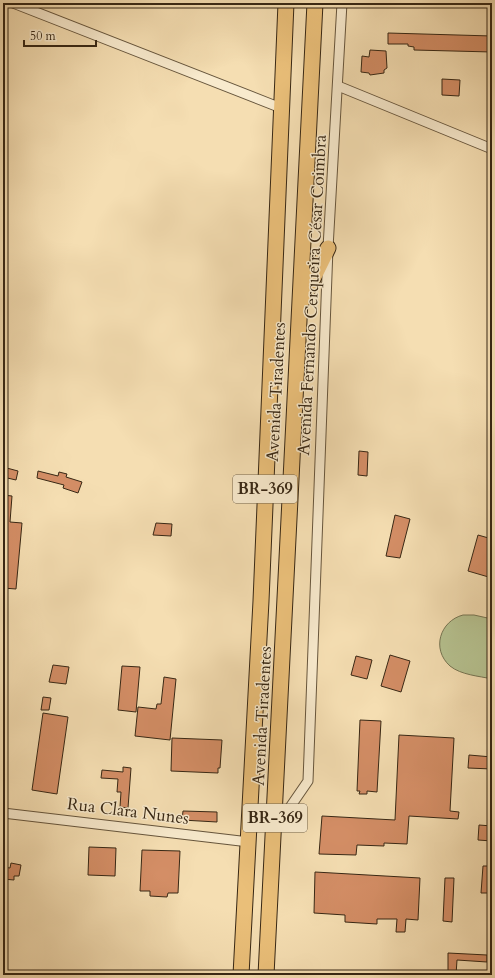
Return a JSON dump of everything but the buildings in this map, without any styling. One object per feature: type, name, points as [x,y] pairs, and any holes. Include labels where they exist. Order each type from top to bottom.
[{"type":"highway","name":"Avenida Tiradentes","points":[[241,975],[261,601],[286,3]]},
{"type":"highway","name":"Avenida Tiradentes","points":[[266,975],[275,830],[299,307],[315,3]]},
{"type":"highway","points":[[299,307],[328,248]]},
{"type":"street","points":[[13,3],[281,108]]},
{"type":"street","name":"Avenida Fernando Cerqueira César Coimbra","points":[[275,830],[308,781],[328,248],[342,3]]},
{"type":"street","points":[[338,86],[492,149]]},
{"type":"street","name":"Rua Clara Nunes","points":[[3,813],[249,842]]},
{"type":"green space","points":[[463,615],[474,615],[492,619],[492,679],[470,675],[454,669],[444,659],[440,644],[444,629],[455,618]]}]
